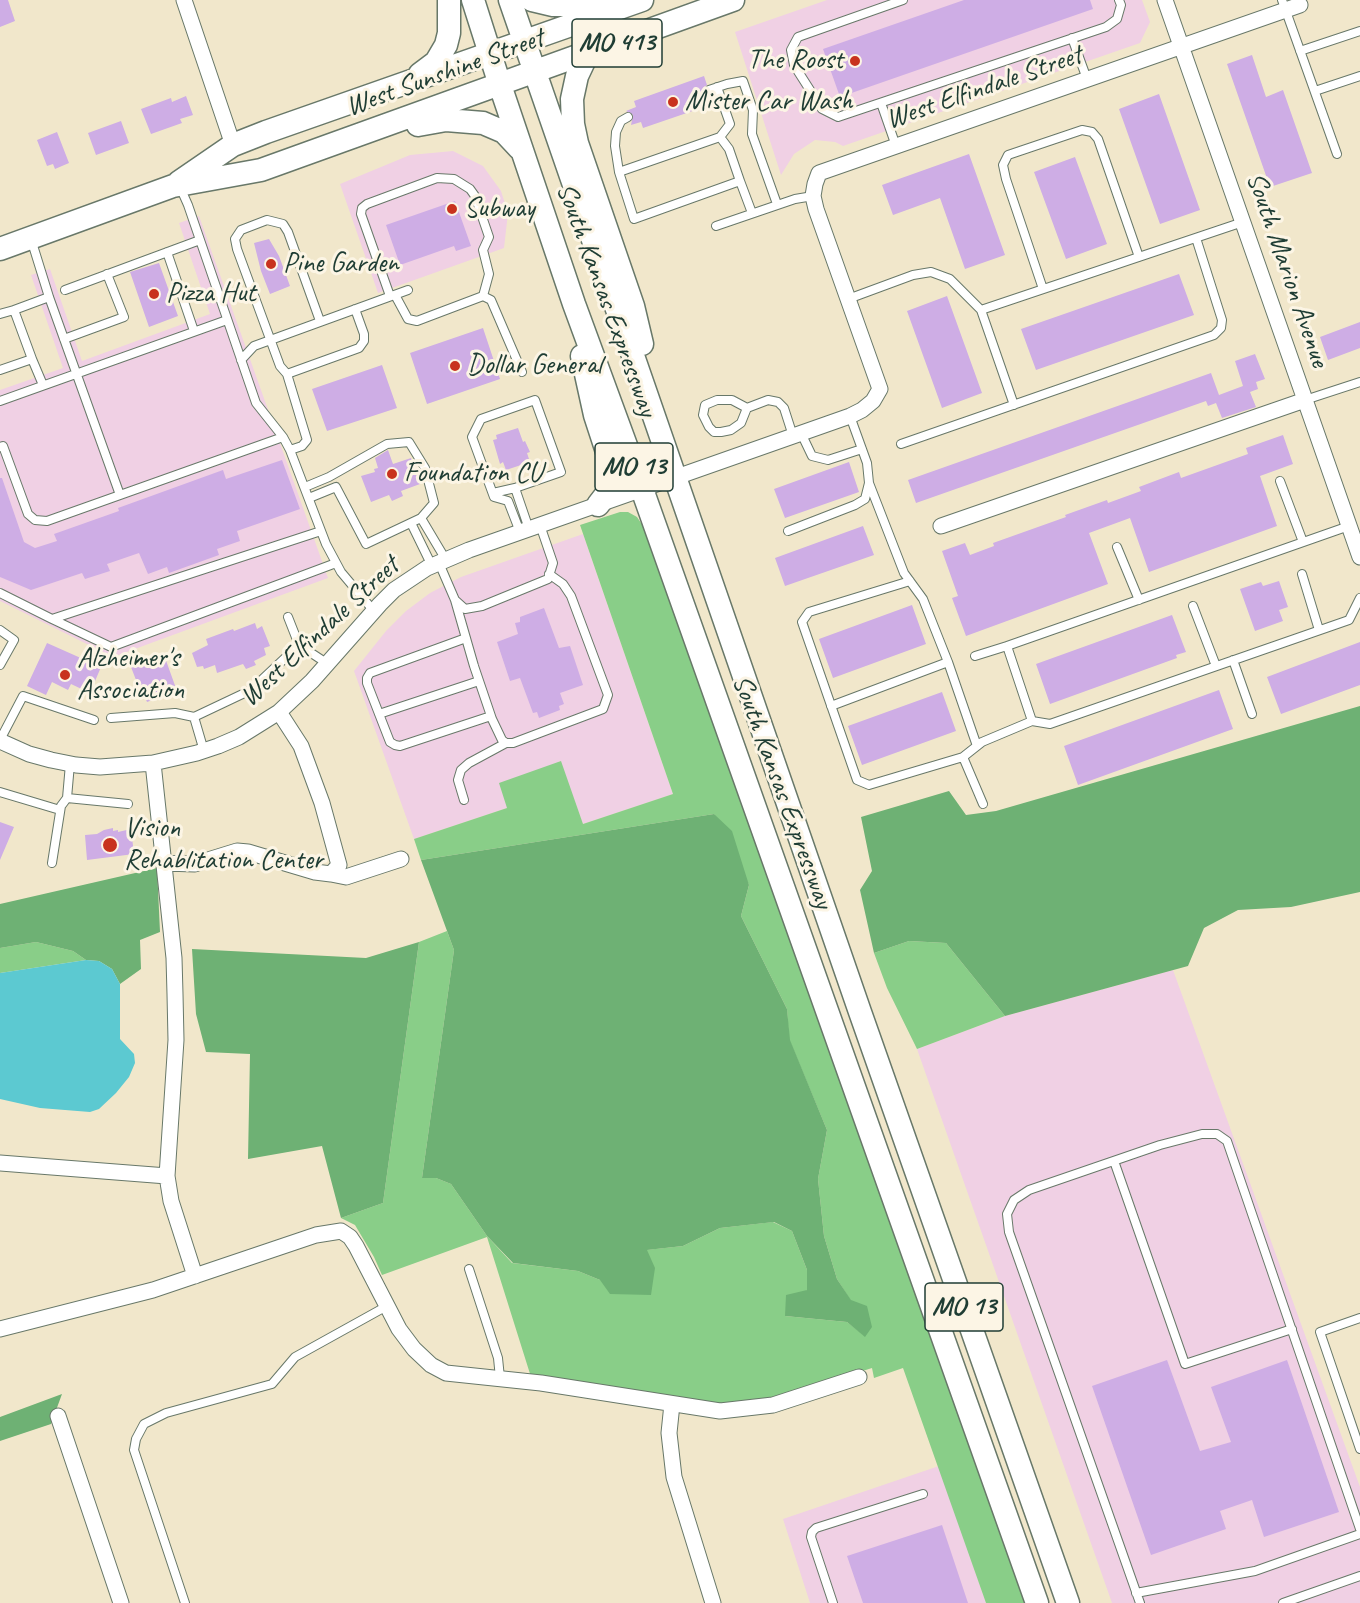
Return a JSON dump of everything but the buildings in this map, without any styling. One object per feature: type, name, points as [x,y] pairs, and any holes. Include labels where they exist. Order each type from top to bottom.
[{"type":"main road","points":[[410,80],[428,69],[442,54],[449,33],[449,0]]},
{"type":"main road","name":"South Kansas Expressway","points":[[473,0],[574,304],[642,489],[1037,1603]]},
{"type":"main road","name":"South Kansas Expressway","points":[[510,0],[860,1012],[1068,1603]]},
{"type":"main road","points":[[532,0],[553,5],[571,5],[603,0]]},
{"type":"main road","name":"West Sunshine Street","points":[[176,186],[233,146],[410,80],[642,0]]},
{"type":"main road","name":"West Sunshine Street","points":[[0,249],[176,186],[261,170],[734,0]]},
{"type":"main road","points":[[594,52],[585,59],[577,76],[572,99],[573,124],[577,142],[633,306],[653,414]]},
{"type":"main road","points":[[261,170],[410,126],[446,120],[470,121],[495,127],[513,140],[522,152]]},
{"type":"main road","points":[[574,304],[588,389],[613,470],[611,488],[598,505]]},
{"type":"street","points":[[184,0],[233,146]]},
{"type":"street","name":"South Marion Avenue","points":[[1166,0],[1360,557]]},
{"type":"street","name":"West Elfindale Street","points":[[0,740],[29,754],[70,764],[100,766],[153,763],[204,751],[239,737],[279,712],[297,697],[373,610],[394,590],[439,563],[862,410],[873,402],[880,389],[813,196],[819,173],[1182,46],[1289,5]]},
{"type":"street","points":[[941,525],[1163,451],[1305,400]]},
{"type":"street","points":[[279,712],[301,746],[322,803],[339,865],[331,874]]},
{"type":"street","points":[[153,763],[174,958],[176,1040],[167,1176],[171,1201],[195,1276]]},
{"type":"street","points":[[163,863],[195,864],[237,851],[248,852],[315,872],[346,877],[402,859]]},
{"type":"street","points":[[0,1163],[167,1176]]},
{"type":"street","points":[[0,1329],[153,1290],[316,1234],[341,1232],[350,1237],[356,1246],[387,1306],[414,1349],[430,1365],[446,1372],[541,1383],[720,1411],[773,1405],[859,1377]]},
{"type":"street","points":[[672,1404],[669,1433],[674,1477],[713,1603]]},
{"type":"street","points":[[58,1416],[121,1603]]},
{"type":"lane","points":[[903,0],[798,37],[791,50],[794,64],[822,109],[838,117],[1106,27],[1118,19],[1119,0]]},
{"type":"lane","points":[[1289,5],[1300,51],[1337,154]]},
{"type":"lane","points":[[1300,51],[1360,31]]},
{"type":"lane","points":[[1072,38],[1087,79]]},
{"type":"lane","points":[[1315,92],[1360,76]]},
{"type":"lane","points":[[709,90],[743,81],[753,110],[752,134],[777,204]]},
{"type":"lane","points":[[619,172],[720,137],[730,123],[717,87]]},
{"type":"lane","points":[[881,104],[896,146]]},
{"type":"lane","points":[[628,117],[621,121],[616,132],[615,146],[619,172],[634,219],[741,181]]},
{"type":"lane","points":[[1043,289],[1003,165],[1008,155],[1072,133],[1082,130],[1092,132],[1098,139],[1139,257]]},
{"type":"lane","points":[[720,137],[729,149],[752,213]]},
{"type":"lane","points":[[483,296],[489,274],[483,250],[489,237],[475,196],[470,189],[454,179],[437,178],[367,204],[363,208],[361,214],[392,296],[408,319],[417,321],[483,296],[491,300],[522,372]]},
{"type":"lane","points":[[176,186],[188,205],[256,402],[283,437],[290,450],[321,531],[341,572],[373,610]]},
{"type":"lane","points":[[716,226],[795,198],[813,196]]},
{"type":"lane","points":[[290,450],[302,446],[307,440],[287,374],[280,366],[235,239],[241,230],[267,220],[283,224],[288,232],[320,321]]},
{"type":"lane","points":[[981,310],[1243,222]]},
{"type":"lane","points":[[30,238],[120,495]]},
{"type":"lane","points":[[901,444],[1214,335],[1221,328],[1222,320],[1196,238]]},
{"type":"lane","points":[[64,290],[200,240]]},
{"type":"lane","points":[[167,252],[195,332]]},
{"type":"lane","points":[[848,299],[913,275],[931,272],[950,279],[981,310],[1014,405]]},
{"type":"lane","points":[[64,339],[123,317],[107,274]]},
{"type":"lane","points":[[241,360],[254,346],[408,290]]},
{"type":"lane","points":[[0,314],[49,297]]},
{"type":"lane","points":[[287,374],[358,348],[364,342],[364,334],[355,309]]},
{"type":"lane","points":[[14,310],[43,385]]},
{"type":"lane","points":[[0,401],[227,320]]},
{"type":"lane","points":[[0,370],[32,359]]},
{"type":"lane","points":[[1305,400],[1360,382]]},
{"type":"lane","points":[[456,600],[465,609],[482,606],[548,579],[553,563],[508,501],[494,497],[472,436],[481,419],[535,400],[561,472],[493,493]]},
{"type":"lane","points":[[747,408],[732,400],[717,400],[705,405],[703,415],[714,432],[721,432],[731,430],[741,423],[747,408],[768,400],[778,402],[784,408],[797,435],[812,456],[828,460],[861,449]]},
{"type":"lane","points":[[850,416],[867,463],[869,483],[904,573],[923,599],[977,746]]},
{"type":"lane","points":[[0,447],[3,446],[28,514],[35,520],[47,521],[283,437]]},
{"type":"lane","points":[[304,487],[329,477],[387,444],[409,442],[425,468],[434,503],[421,518],[366,544],[329,477]]},
{"type":"lane","points":[[1280,481],[1303,542]]},
{"type":"lane","points":[[788,531],[855,506],[865,499],[869,483]]},
{"type":"lane","points":[[309,498],[336,487]]},
{"type":"lane","points":[[515,488],[530,529]]},
{"type":"lane","points":[[421,518],[436,544],[439,563]]},
{"type":"lane","points":[[411,523],[439,563],[456,600],[491,716],[502,740],[506,743]]},
{"type":"lane","points":[[975,656],[1349,526]]},
{"type":"lane","points":[[52,619],[321,531]]},
{"type":"lane","points":[[1117,547],[1138,600]]},
{"type":"lane","points":[[0,593],[111,647],[336,563]]},
{"type":"lane","points":[[464,800],[458,780],[461,770],[469,763],[506,743],[513,743],[603,710],[608,695],[580,616],[563,584],[549,574]]},
{"type":"lane","points":[[1302,574],[1319,630]]},
{"type":"lane","points":[[910,581],[809,612],[802,622],[857,780],[869,785],[963,757],[977,746],[1032,721],[1050,724],[1349,620],[1360,598]]},
{"type":"lane","points":[[1193,606],[1216,666]]},
{"type":"lane","points":[[288,617],[299,645],[328,664]]},
{"type":"lane","points":[[0,630],[14,640],[0,665]]},
{"type":"lane","points":[[466,638],[370,673],[367,682],[390,742],[400,746],[491,716]]},
{"type":"lane","points":[[111,718],[174,713],[194,717],[250,690],[299,645]]},
{"type":"lane","points":[[1007,646],[1032,721]]},
{"type":"lane","points":[[1233,660],[1252,714]]},
{"type":"lane","points":[[831,705],[948,662]]},
{"type":"lane","points":[[379,714],[479,681]]},
{"type":"lane","points":[[0,740],[23,696],[94,720]]},
{"type":"lane","points":[[194,717],[204,751]]},
{"type":"lane","points":[[963,757],[983,804]]},
{"type":"lane","points":[[52,863],[60,810],[67,798],[70,764]]},
{"type":"lane","points":[[0,792],[60,810]]},
{"type":"lane","points":[[67,798],[128,804]]},
{"type":"lane","points":[[1140,1603],[1009,1232],[1007,1214],[1014,1200],[1029,1190],[1114,1161],[1202,1134],[1217,1134],[1227,1141],[1360,1529]]},
{"type":"lane","points":[[1114,1161],[1185,1364],[1292,1329]]},
{"type":"lane","points":[[469,1269],[498,1358],[500,1378]]},
{"type":"lane","points":[[185,1603],[134,1450],[136,1439],[144,1424],[166,1413],[272,1384],[295,1357],[387,1306]]},
{"type":"lane","points":[[1360,1318],[1320,1332],[1360,1449]]},
{"type":"lane","points":[[832,1603],[811,1537],[812,1532],[816,1528],[922,1494]]},
{"type":"lane","points":[[1136,1593],[1255,1571],[1360,1534]]},
{"type":"lane","points":[[1283,1603],[1360,1576]]},
{"type":"shaded area","points":[[827,0],[1142,0],[1150,22],[1140,43],[843,146],[835,142],[815,140],[794,154],[781,175],[735,32]]},
{"type":"shaded area","points":[[453,151],[483,166],[501,191],[508,213],[504,248],[378,293],[340,184],[410,155]]},
{"type":"shaded area","points":[[199,216],[328,578],[113,657],[0,601],[0,390],[63,368],[31,275],[50,269],[82,361],[210,314],[179,223]]},
{"type":"shaded area","points":[[583,534],[673,794],[583,824],[560,761],[507,808],[414,839],[354,671],[386,631],[406,611],[430,593],[461,577]]},
{"type":"shaded area","points":[[1173,970],[1360,1487],[1360,1603],[1112,1603],[917,1049],[1005,1016]]},
{"type":"shaded area","points":[[939,1466],[986,1603],[810,1603],[783,1519]]},
{"type":"green space","points":[[620,512],[628,512],[637,517],[643,526],[1029,1603],[986,1603],[903,1368],[874,1378],[872,1368],[775,1399],[726,1407],[531,1377],[487,1237],[382,1275],[355,1225],[341,1218],[383,1203],[419,942],[447,931],[454,950],[422,1178],[436,1178],[451,1184],[487,1236],[512,1263],[578,1271],[600,1280],[646,1250],[683,1246],[720,1228],[773,1222],[792,1231],[807,1270],[807,1290],[785,1316],[847,1322],[865,1336],[851,1301],[837,1279],[824,1236],[818,1179],[827,1130],[789,1039],[787,1009],[741,916],[749,885],[714,814],[421,860],[414,839],[507,808],[499,783],[561,761],[583,824],[673,794],[580,525]]},
{"type":"green space","points":[[1360,706],[1360,892],[1291,907],[1238,910],[1204,928],[1188,966],[1005,1016],[946,943],[909,941],[874,953],[860,890],[872,871],[861,817],[949,791],[966,815],[996,811]]},
{"type":"green space","points":[[714,814],[732,831],[749,885],[741,916],[787,1009],[790,1040],[827,1130],[818,1179],[824,1236],[837,1279],[851,1300],[867,1306],[872,1327],[865,1337],[847,1322],[785,1316],[786,1295],[807,1290],[807,1270],[792,1231],[774,1222],[720,1228],[683,1246],[647,1250],[655,1268],[651,1295],[610,1294],[600,1280],[578,1271],[513,1263],[487,1236],[451,1184],[436,1178],[422,1178],[454,950],[421,860]]},
{"type":"green space","points":[[157,868],[160,932],[140,940],[141,969],[120,984],[112,969],[99,961],[86,960],[73,951],[36,942],[0,948],[0,904]]},
{"type":"green space","points":[[909,941],[946,943],[1005,1016],[917,1049],[887,988],[874,953]]},
{"type":"green space","points":[[36,942],[73,951],[86,960],[0,973],[0,948]]},
{"type":"green space","points":[[419,942],[383,1203],[341,1218],[322,1146],[248,1159],[250,1054],[206,1052],[196,1014],[192,949],[366,958]]},
{"type":"green space","points":[[62,1394],[51,1424],[0,1441],[0,1417]]},
{"type":"water","points":[[86,960],[99,961],[112,969],[120,984],[120,1039],[134,1054],[135,1063],[129,1077],[99,1109],[90,1112],[40,1108],[0,1099],[0,973]]},
{"type":"place","name":"The Roost","points":[[855,61]]},
{"type":"place","name":"Mister Car Wash","points":[[673,102]]},
{"type":"place","name":"Subway","points":[[452,209]]},
{"type":"place","name":"Pine Garden","points":[[271,264]]},
{"type":"place","name":"Pizza Hut","points":[[154,294]]},
{"type":"place","name":"Dollar General","points":[[455,366]]},
{"type":"place","name":"Foundation CU","points":[[392,474]]},
{"type":"place","name":"Alzheimer's Association","points":[[65,675]]},
{"type":"place","name":"Vision Rehablitation Center","points":[[110,845]]}]
